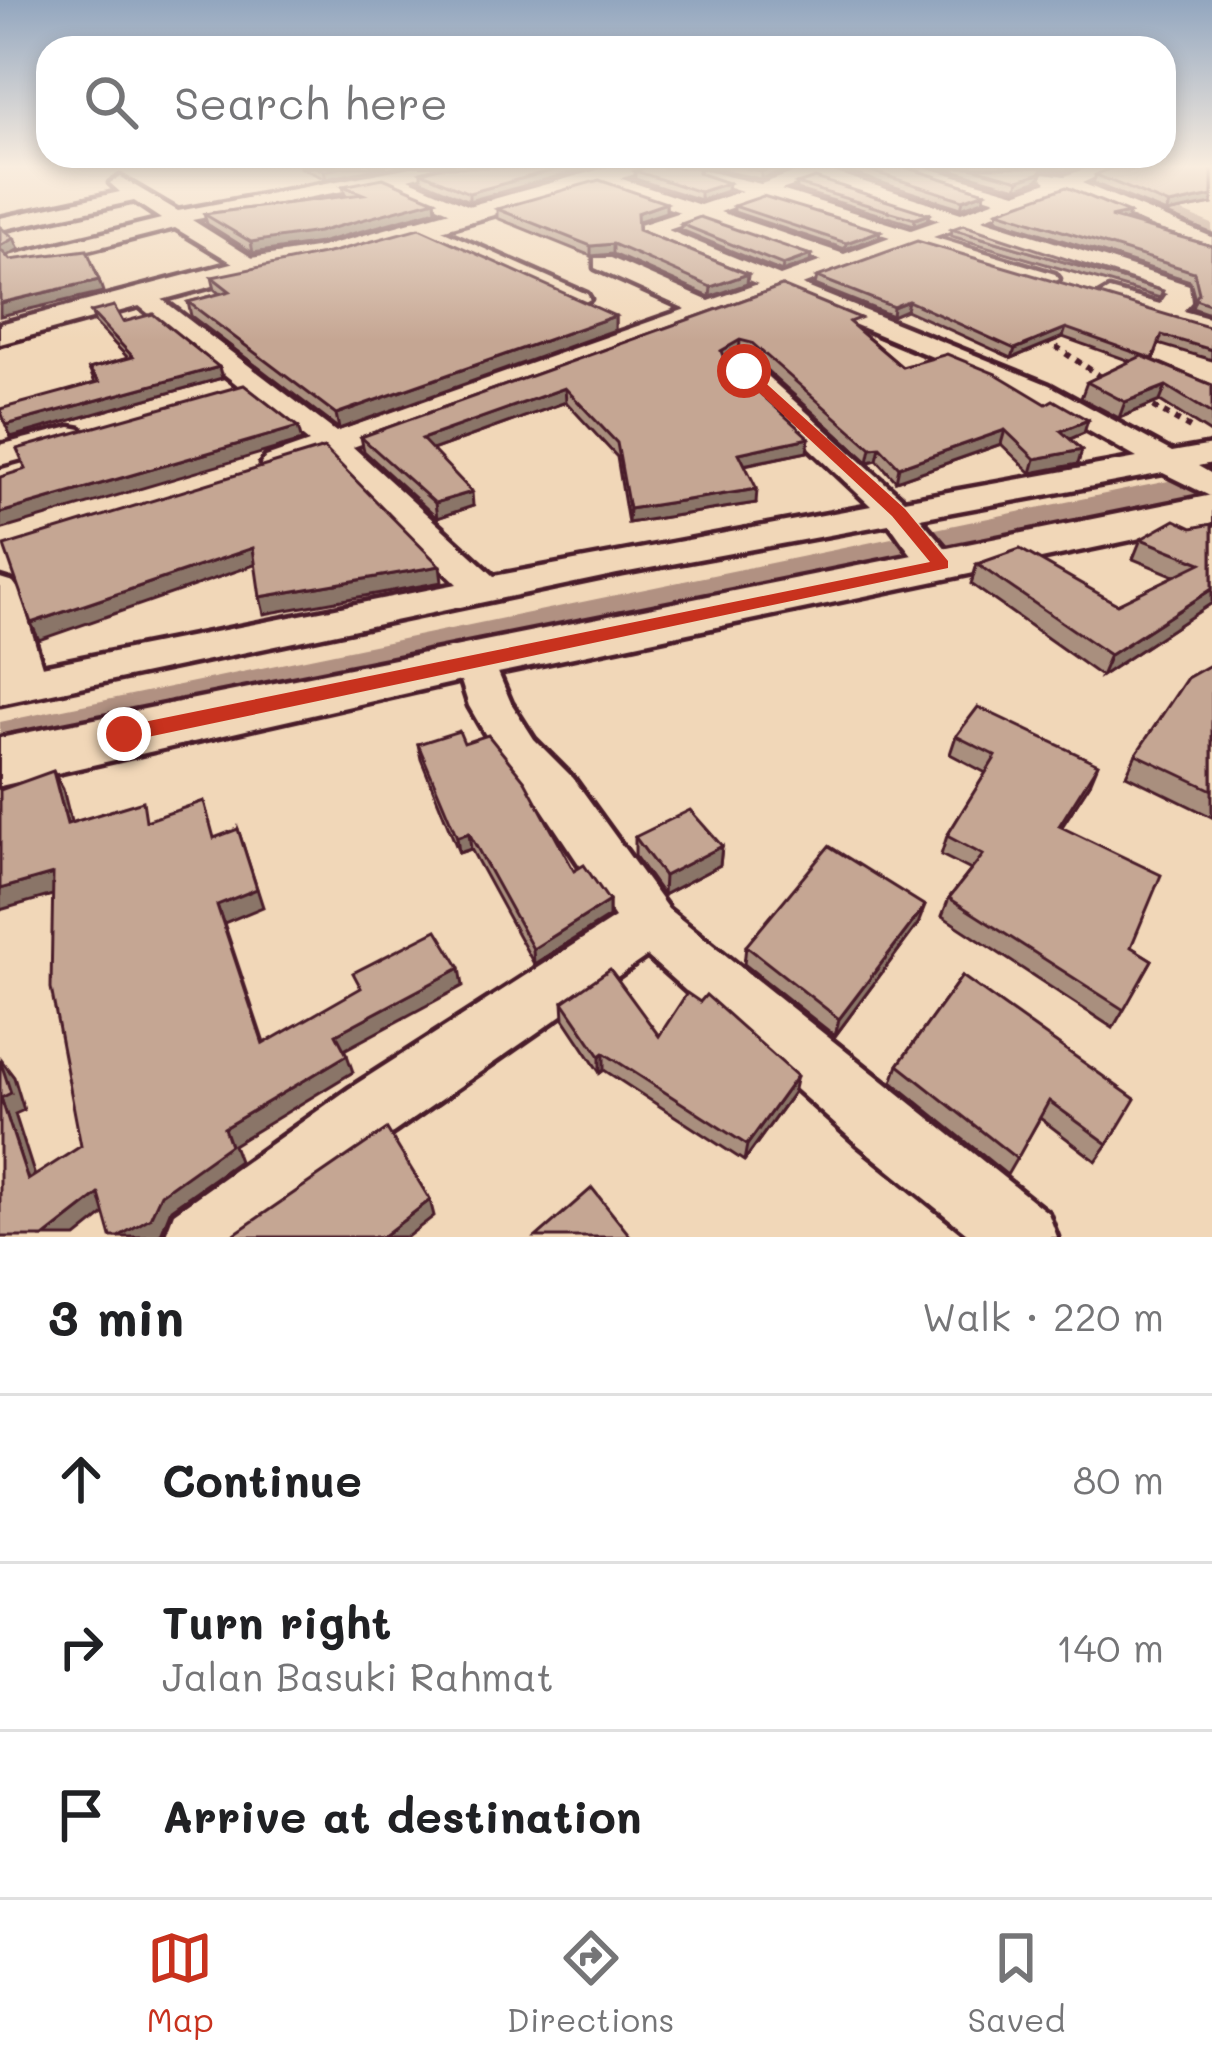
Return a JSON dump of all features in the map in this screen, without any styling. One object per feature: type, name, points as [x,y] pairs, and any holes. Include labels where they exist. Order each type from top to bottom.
[{"type":"main road","points":[[0,762],[934,555],[1212,509]]},
{"type":"street","points":[[7,285],[32,276],[4,229],[78,225]]},
{"type":"street","points":[[185,225],[251,267]]},
{"type":"street","points":[[0,334],[251,267],[309,259],[423,225]]},
{"type":"street","points":[[662,225],[648,230],[1039,391],[1171,460],[1212,487]]},
{"type":"street","points":[[740,225],[844,261]]},
{"type":"street","points":[[872,225],[1212,327]]},
{"type":"street","points":[[256,471],[941,225]]},
{"type":"street","points":[[981,225],[1180,290],[1179,302],[1164,313]]},
{"type":"street","points":[[1177,225],[1212,244]]},
{"type":"street","points":[[419,226],[646,331]]},
{"type":"street","points":[[603,263],[708,310]]},
{"type":"street","points":[[142,296],[334,446],[488,592]]},
{"type":"street","points":[[738,365],[898,513],[934,555]]},
{"type":"street","points":[[209,396],[255,382]]},
{"type":"street","points":[[0,455],[97,428]]},
{"type":"street","points":[[0,590],[13,686],[617,563],[1171,460],[1202,441]]},
{"type":"street","points":[[474,659],[490,706],[518,751],[556,791],[649,925],[878,1121],[1024,1237]]},
{"type":"street","points":[[198,1237],[372,1110],[649,925]]},
{"type":"path","points":[[1028,333],[1117,386]]},
{"type":"path","points":[[1133,396],[1202,441]]},
{"type":"building","points":[[222,225],[345,225],[318,232],[251,242]]},
{"type":"building","points":[[537,225],[638,225],[638,230],[748,274],[711,287],[613,244],[591,246]]},
{"type":"building","points":[[683,225],[723,225],[811,255],[783,265]]},
{"type":"building","points":[[791,225],[859,225],[880,231],[846,243]]},
{"type":"building","points":[[963,225],[1163,291],[952,229]]},
{"type":"building","points":[[1042,225],[1137,225],[1212,246],[1212,305],[1195,299],[1199,293],[1194,272]]},
{"type":"building","points":[[0,227],[14,238],[0,246]]},
{"type":"building","points":[[419,228],[615,316],[336,414],[188,302],[230,291],[212,277]]},
{"type":"building","points":[[917,241],[1212,328],[1212,350],[1162,335],[1153,359],[1066,328],[1015,349],[908,301],[893,307],[817,277]]},
{"type":"building","points":[[0,249],[10,260],[87,250],[99,280],[0,303]]},
{"type":"building","points":[[782,286],[860,318],[849,322],[902,367],[947,354],[996,374],[1046,404],[1053,400],[1088,420],[1061,431],[1082,450],[1035,459],[1005,430],[899,467],[752,343],[740,340],[721,351],[725,361],[809,438],[739,453],[757,489],[629,509],[617,443],[565,388],[422,439],[472,492],[435,503],[361,437]]},
{"type":"building","points":[[114,306],[123,322],[153,314],[219,367],[6,425],[0,409],[99,382],[89,369],[133,357],[91,312]]},
{"type":"building","points":[[1142,356],[1212,385],[1212,414],[1166,386],[1125,402],[1087,382]]},
{"type":"building","points":[[244,385],[298,427],[0,513],[0,477],[26,469],[17,449]]},
{"type":"building","points":[[324,448],[440,566],[260,597],[253,548],[31,623],[4,546]]},
{"type":"building","points":[[1175,520],[1192,528],[1212,524],[1212,589],[1110,655],[977,564],[1020,549],[1117,604],[1201,563],[1141,539]]},
{"type":"building","points":[[1212,664],[1212,790],[1136,754],[1187,678]]},
{"type":"building","points":[[978,707],[1098,764],[1059,826],[1161,875],[1131,947],[1152,960],[1124,1010],[949,898],[983,855],[947,836],[996,756],[956,736]]},
{"type":"building","points":[[459,731],[464,743],[488,735],[525,781],[574,871],[584,865],[609,901],[533,949],[469,833],[457,837],[418,744]]},
{"type":"building","points":[[53,771],[67,824],[143,801],[146,821],[204,801],[214,838],[238,829],[257,889],[217,905],[263,1044],[361,988],[353,973],[437,930],[460,968],[336,1034],[347,1055],[224,1128],[230,1145],[161,1194],[150,1218],[118,1237],[111,1237],[99,1194],[44,1237],[0,1237],[0,1060],[11,1093],[1,1098],[28,1180],[81,1146],[51,988],[53,874],[0,889],[0,790]]},
{"type":"building","points":[[690,810],[722,846],[664,876],[635,837]]},
{"type":"building","points":[[829,846],[925,906],[839,1019],[746,946]]},
{"type":"building","points":[[610,969],[659,1036],[687,993],[700,1002],[706,995],[797,1076],[747,1145],[604,1053],[600,1056],[563,1002]]},
{"type":"building","points":[[962,976],[1135,1099],[1108,1144],[1049,1101],[1017,1159],[898,1065]]},
{"type":"building","points":[[387,1129],[430,1200],[382,1237],[230,1237]]},
{"type":"building","points":[[592,1188],[631,1237],[536,1237]]},
{"type":"waterway","points":[[1195,225],[1212,232]]},
{"type":"waterway","points":[[0,738],[1212,482]]},
{"type":"route","points":[[124,734],[942,565],[898,513],[744,371]]}]
